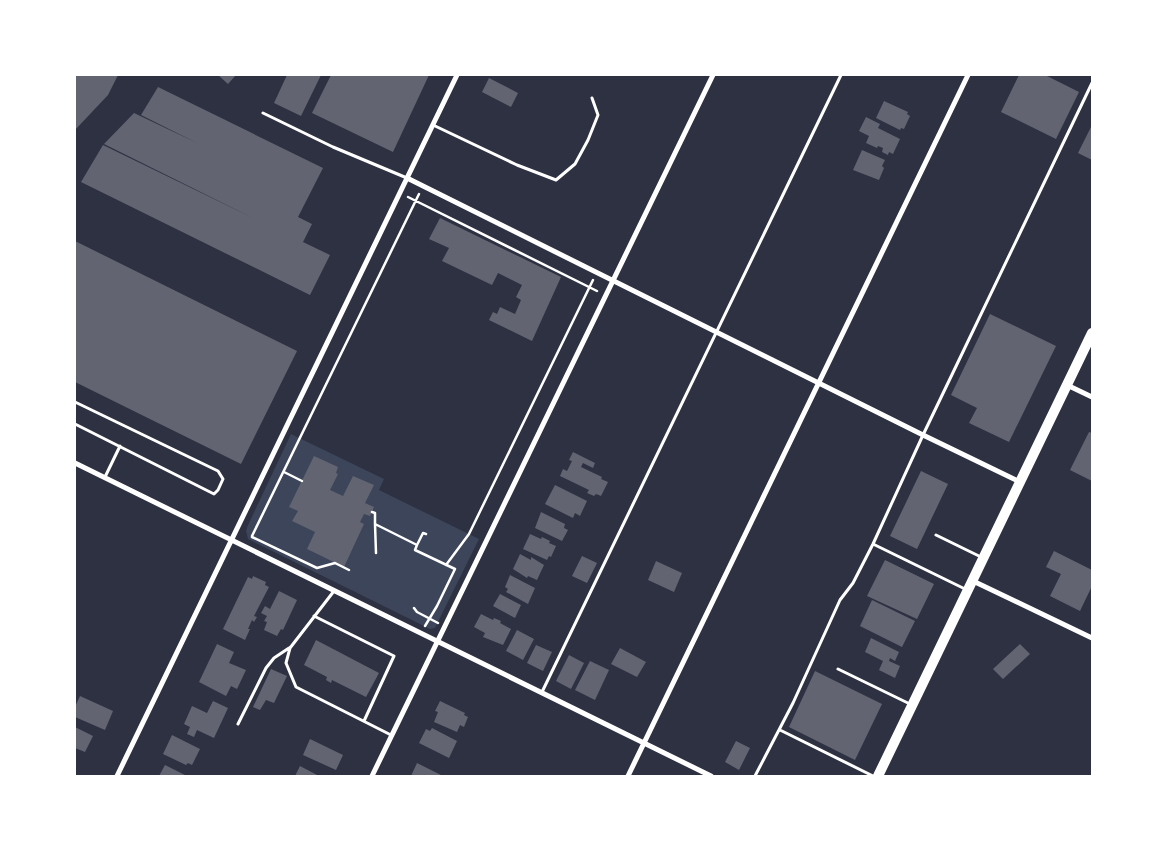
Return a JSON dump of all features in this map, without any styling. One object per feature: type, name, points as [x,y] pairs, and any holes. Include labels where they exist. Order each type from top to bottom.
[{"type":"main road","points":[[878,776],[1092,333]]},
{"type":"street","points":[[117,776],[457,75]]},
{"type":"street","points":[[372,776],[713,75]]},
{"type":"street","points":[[628,776],[968,75]]},
{"type":"street","points":[[407,178],[1020,482]]},
{"type":"street","points":[[1067,385],[1092,397]]},
{"type":"street","points":[[75,463],[711,776]]},
{"type":"street","points":[[973,580],[1092,638]]},
{"type":"lane","points":[[542,693],[841,75]]},
{"type":"lane","points":[[755,776],[780,730],[840,600],[853,583],[872,544],[1092,83]]},
{"type":"lane","points":[[432,125],[517,165],[556,180],[575,164],[588,140],[598,115],[592,98]]},
{"type":"lane","points":[[263,113],[333,148],[407,178]]},
{"type":"lane","points":[[75,402],[218,471],[223,479],[214,494],[75,424]]},
{"type":"lane","points":[[105,478],[120,446]]},
{"type":"lane","points":[[936,535],[984,558]]},
{"type":"lane","points":[[872,544],[968,590]]},
{"type":"lane","points":[[238,724],[266,668],[274,658],[290,648],[334,591]]},
{"type":"lane","points":[[314,616],[394,656],[393,662],[364,721]]},
{"type":"lane","points":[[290,648],[286,663],[296,686],[391,735]]},
{"type":"lane","points":[[838,669],[912,705]]},
{"type":"lane","points":[[780,730],[873,776]]},
{"type":"path","points":[[247,547],[423,186]]},
{"type":"path","points":[[400,193],[606,296]]},
{"type":"path","points":[[446,565],[469,534],[596,273]]},
{"type":"path","points":[[284,472],[302,481]]},
{"type":"path","points":[[372,512],[374,513],[376,553]]},
{"type":"path","points":[[375,524],[417,545]]},
{"type":"path","points":[[421,634],[455,569],[414,550],[423,533],[426,534]]},
{"type":"path","points":[[252,536],[317,568],[335,563],[349,570]]},
{"type":"path","points":[[414,608],[417,612],[444,626]]},
{"type":"shaded area","points":[[291,434],[384,479],[379,490],[479,539],[435,628],[430,629],[248,539],[246,531],[248,525]]},
{"type":"building","points":[[75,75],[118,75],[108,95],[75,130]]},
{"type":"building","points":[[218,75],[236,75],[228,84]]},
{"type":"building","points":[[287,75],[321,75],[301,116],[274,103]]},
{"type":"building","points":[[331,75],[429,75],[393,152],[312,113]]},
{"type":"building","points":[[1019,75],[1045,75],[1079,92],[1056,139],[1001,112]]},
{"type":"building","points":[[489,78],[518,93],[511,107],[482,92]]},
{"type":"building","points":[[158,87],[323,168],[298,217],[312,224],[303,242],[330,255],[310,295],[81,182],[103,145],[253,218],[104,144],[134,113],[197,143],[141,115]]},
{"type":"building","points":[[884,101],[908,112],[907,114],[910,116],[904,129],[901,128],[900,130],[876,118]]},
{"type":"building","points":[[866,117],[880,124],[878,128],[900,139],[893,154],[889,152],[888,155],[882,152],[883,148],[878,146],[877,148],[866,143],[869,136],[859,131]]},
{"type":"building","points":[[1092,125],[1092,160],[1078,153]]},
{"type":"building","points":[[862,150],[885,160],[879,180],[853,170]]},
{"type":"building","points":[[440,218],[561,277],[532,341],[489,320],[493,312],[497,314],[500,307],[515,314],[521,300],[516,297],[522,285],[498,273],[492,285],[442,261],[449,248],[429,239]]},
{"type":"building","points":[[75,241],[297,351],[241,464],[75,382]]},
{"type":"building","points":[[990,314],[1056,346],[1009,442],[969,423],[977,408],[951,395]]},
{"type":"building","points":[[1089,432],[1092,433],[1092,481],[1070,470]]},
{"type":"building","points":[[573,452],[595,463],[593,468],[583,463],[581,467],[608,482],[601,496],[587,493],[589,490],[560,476],[563,469],[567,471],[572,461],[569,460]]},
{"type":"building","points":[[314,456],[338,467],[336,473],[338,474],[330,490],[343,496],[353,476],[374,485],[365,503],[374,507],[370,516],[364,514],[360,522],[364,524],[344,567],[307,549],[315,532],[292,521],[298,511],[289,507]]},
{"type":"building","points":[[921,471],[948,484],[917,549],[890,536]]},
{"type":"building","points":[[555,485],[587,501],[580,516],[575,513],[573,518],[545,504]]},
{"type":"building","points":[[541,512],[565,524],[564,528],[568,530],[562,541],[535,528]]},
{"type":"building","points":[[530,534],[541,539],[542,537],[556,546],[551,557],[549,556],[547,560],[523,549]]},
{"type":"building","points":[[1054,551],[1092,570],[1092,586],[1080,611],[1050,596],[1061,574],[1046,567]]},
{"type":"building","points":[[520,554],[531,560],[531,557],[544,565],[537,580],[528,576],[527,578],[513,569]]},
{"type":"building","points":[[582,556],[597,563],[587,583],[572,576]]},
{"type":"building","points":[[885,560],[934,584],[917,619],[867,596]]},
{"type":"building","points":[[656,561],[682,573],[674,592],[648,580]]},
{"type":"building","points":[[510,575],[535,588],[528,604],[506,592],[508,589],[505,587]]},
{"type":"building","points":[[253,576],[266,582],[265,585],[269,587],[254,616],[257,617],[254,622],[252,620],[245,640],[223,629],[248,577],[252,579]]},
{"type":"building","points":[[279,591],[297,600],[283,630],[281,629],[277,636],[264,630],[267,622],[264,621],[267,616],[261,613],[265,606],[270,609]]},
{"type":"building","points":[[500,594],[521,605],[515,618],[493,606]]},
{"type":"building","points":[[872,600],[915,621],[902,647],[860,626]]},
{"type":"building","points":[[481,614],[493,620],[494,618],[501,621],[500,623],[511,629],[503,645],[483,637],[485,633],[474,627]]},
{"type":"building","points":[[517,630],[534,639],[523,660],[506,651]]},
{"type":"building","points":[[871,638],[899,652],[895,661],[890,658],[889,661],[900,666],[895,678],[879,670],[883,661],[865,652]]},
{"type":"building","points":[[316,640],[379,673],[366,697],[332,680],[331,683],[326,680],[327,677],[304,665]]},
{"type":"building","points":[[217,644],[234,652],[229,663],[246,670],[237,689],[231,686],[226,696],[199,682]]},
{"type":"building","points":[[1020,644],[1030,654],[1003,679],[993,669]]},
{"type":"building","points":[[536,645],[552,652],[543,671],[527,663]]},
{"type":"building","points":[[620,648],[646,662],[637,677],[611,664]]},
{"type":"building","points":[[569,655],[584,663],[571,689],[556,681]]},
{"type":"building","points":[[590,661],[609,670],[595,700],[575,690]]},
{"type":"building","points":[[271,669],[287,676],[274,703],[266,700],[260,710],[253,707]]},
{"type":"building","points":[[815,671],[882,704],[855,760],[789,727]]},
{"type":"building","points":[[80,696],[113,711],[105,730],[75,717],[75,707]]},
{"type":"building","points":[[213,701],[228,708],[214,738],[197,730],[194,737],[187,734],[190,727],[184,724],[192,706],[207,713]]},
{"type":"building","points":[[440,701],[465,713],[464,715],[468,717],[464,727],[460,725],[457,732],[434,722],[438,712],[435,711]]},
{"type":"building","points":[[75,727],[93,736],[85,752],[75,748]]},
{"type":"building","points":[[432,728],[457,741],[449,758],[419,743],[426,729],[430,731]]},
{"type":"building","points":[[172,735],[200,749],[192,765],[188,763],[186,765],[163,754]]},
{"type":"building","points":[[310,739],[343,755],[336,770],[303,755]]},
{"type":"building","points":[[736,741],[750,748],[739,770],[725,762]]},
{"type":"building","points":[[417,763],[443,776],[411,776]]},
{"type":"building","points":[[165,765],[187,776],[159,776]]},
{"type":"building","points":[[300,766],[319,776],[295,776]]}]
